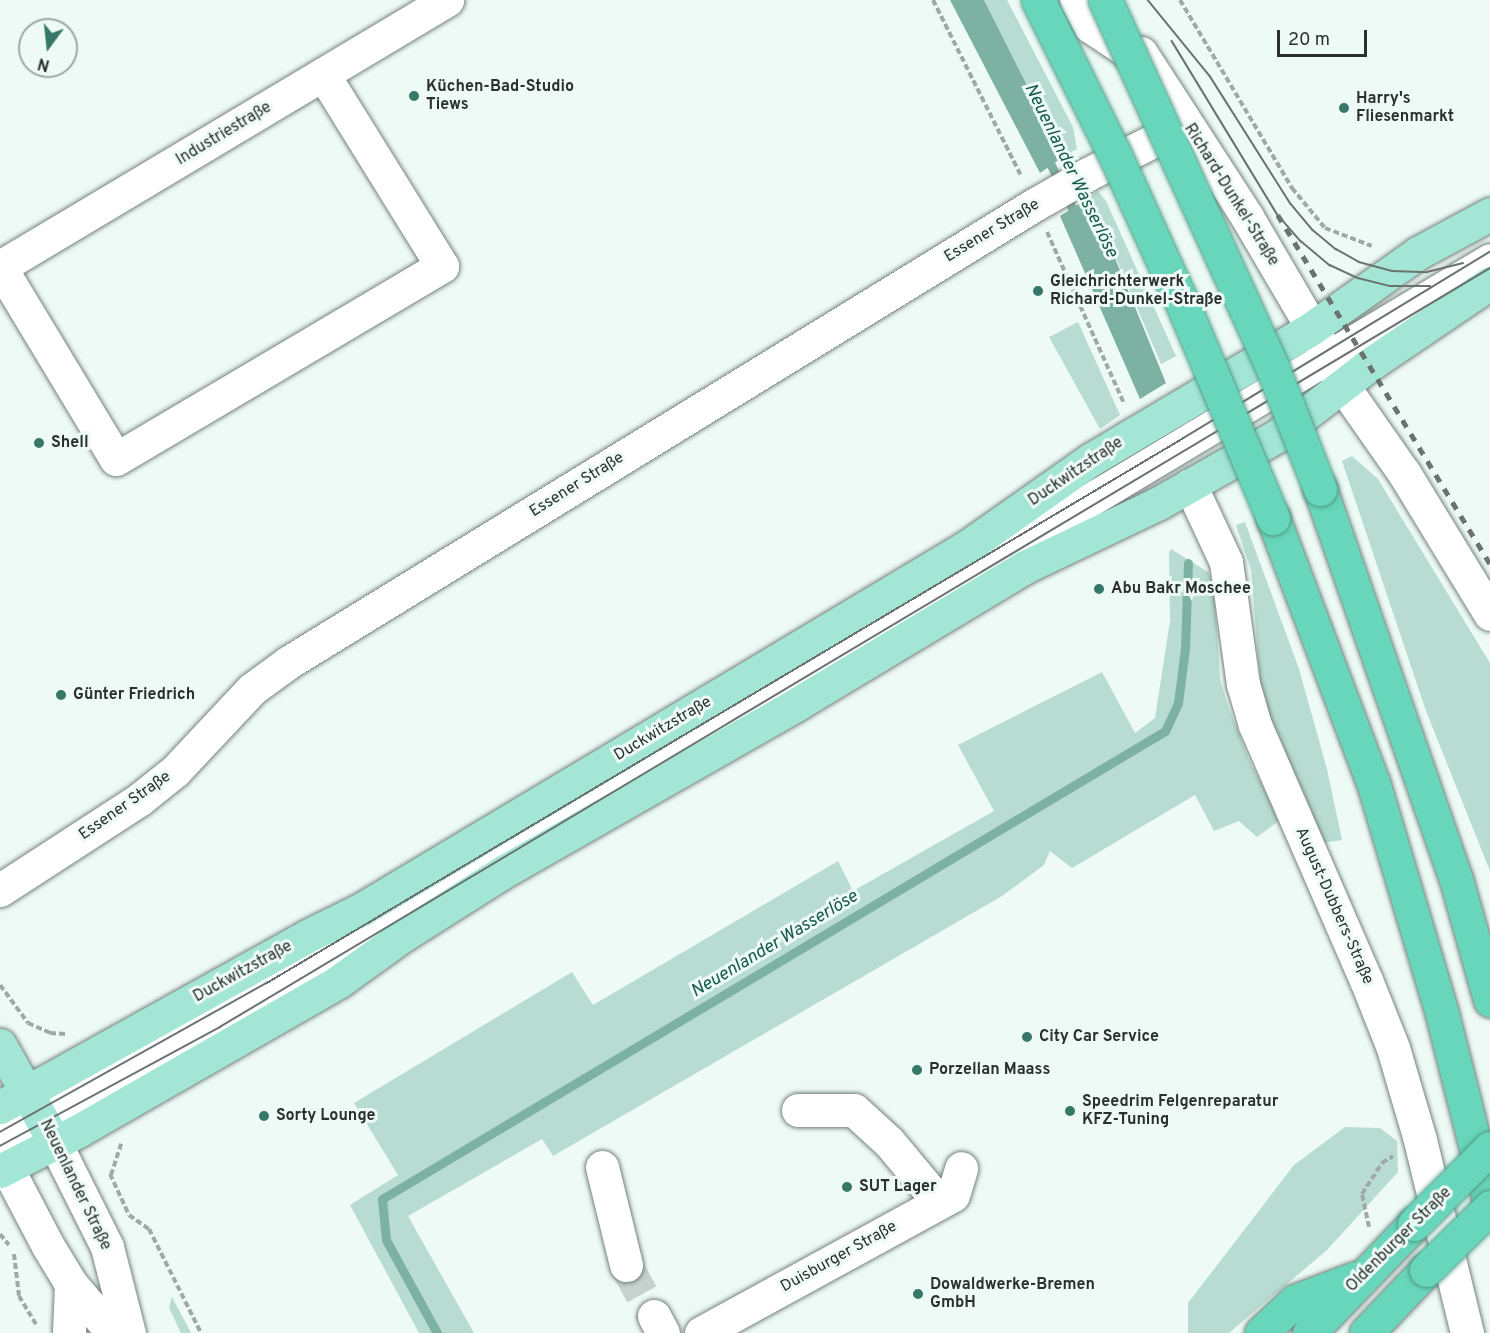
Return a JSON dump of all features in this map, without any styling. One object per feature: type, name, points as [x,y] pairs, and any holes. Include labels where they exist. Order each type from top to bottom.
[{"type":"highway","points":[[1038,0],[1120,165],[1273,518],[1373,782],[1442,1014],[1490,1205],[1367,1332]]},
{"type":"highway","points":[[1106,0],[1274,369],[1320,489],[1456,879],[1490,999]]},
{"type":"highway","name":"Oldenburger Straße","points":[[1309,1333],[1363,1275],[1490,1148]]},
{"type":"highway","points":[[1261,1333],[1295,1301],[1363,1275]]},
{"type":"main road","name":"Duckwitzstraße","points":[[31,1114],[307,936],[362,909],[968,546],[1090,460],[1312,328],[1418,253],[1490,214]]},
{"type":"main road","points":[[2,1158],[31,1114],[338,982],[402,936],[503,872],[797,704],[1025,567],[1126,519],[1277,436],[1336,372],[1369,365],[1490,283]]},
{"type":"main road","name":"Neuenlander Straße","points":[[0,1045],[31,1114]]},
{"type":"street","name":"Richard-Dunkel-Straße","points":[[1076,0],[1090,27],[1147,64]]},
{"type":"street","name":"Richard-Dunkel-Straße","points":[[1112,0],[1147,64],[1247,217],[1312,328]]},
{"type":"street","name":"Industriestraße","points":[[0,267],[323,74],[433,3]]},
{"type":"street","points":[[0,267],[116,459],[442,266],[323,74]]},
{"type":"street","name":"Essener Straße","points":[[0,890],[140,799],[175,771],[252,689],[289,662],[986,234],[1088,174],[1186,124]]},
{"type":"street","points":[[31,1114],[127,1071],[1336,372],[1490,260]]},
{"type":"street","points":[[1312,328],[1336,372],[1404,473],[1490,614]]},
{"type":"street","name":"August-Dubbers-Straße","points":[[1190,485],[1226,562],[1243,684],[1255,725],[1298,843],[1389,1038],[1420,1140],[1467,1333]]},
{"type":"street","points":[[798,1110],[854,1110],[889,1142],[939,1202]]},
{"type":"street","name":"Neuenlander Straße","points":[[31,1114],[107,1247],[129,1333]]},
{"type":"street","points":[[2,1158],[48,1246],[71,1284],[113,1333]]},
{"type":"street","points":[[602,1167],[626,1265]]},
{"type":"street","name":"Duisburger Straße","points":[[701,1333],[953,1195],[961,1168]]},
{"type":"street","points":[[69,1333],[71,1284]]},
{"type":"path","points":[[1180,0],[1292,188],[1325,228],[1378,248]]},
{"type":"path","points":[[0,986],[28,1023],[50,1033],[74,1034]]},
{"type":"path","points":[[125,1135],[111,1175],[129,1215],[149,1229],[201,1333]]},
{"type":"path","points":[[1370,1233],[1362,1194],[1382,1163],[1420,1140]]},
{"type":"path","points":[[0,1234],[16,1257],[19,1296],[41,1333]]},
{"type":"shaded area","points":[[950,0],[984,0],[1063,157],[1040,173]]},
{"type":"shaded area","points":[[984,0],[1007,0],[1073,127],[1077,149],[1063,157]]},
{"type":"shaded area","points":[[1098,191],[1106,201],[1176,356],[1161,364],[1090,197]]},
{"type":"shaded area","points":[[1090,197],[1166,383],[1140,399],[1060,216]]},
{"type":"shaded area","points":[[1078,322],[1120,415],[1100,429],[1049,337]]},
{"type":"shaded area","points":[[1352,456],[1378,479],[1490,663],[1490,871],[1426,711],[1342,461]]},
{"type":"shaded area","points":[[1245,522],[1299,669],[1327,769],[1342,840],[1323,843],[1262,704],[1251,570],[1236,525]]},
{"type":"shaded area","points":[[1171,549],[1208,572],[1214,587],[1220,679],[1250,762],[1280,820],[1257,837],[1239,821],[1214,831],[1195,795],[1072,868],[1050,851],[1044,865],[1002,896],[553,1156],[542,1139],[408,1216],[474,1333],[419,1333],[350,1205],[398,1175],[354,1103],[572,972],[593,1005],[838,861],[853,891],[994,811],[958,745],[1102,672],[1135,733],[1155,718],[1170,621],[1169,553]]},
{"type":"shaded area","points":[[1345,1127],[1380,1128],[1397,1141],[1398,1172],[1327,1250],[1229,1333],[1188,1333],[1188,1303],[1294,1165]]},
{"type":"shaded area","points":[[172,1297],[191,1333],[181,1333],[169,1308]]},
{"type":"waterway","name":"Neuenlander Wasserlöse","points":[[1046,155],[1077,218]]},
{"type":"waterway","name":"Neuenlander Wasserlöse","points":[[437,1333],[386,1240],[382,1199],[1165,731],[1178,703],[1185,648],[1188,563]]},
{"type":"tunnel","points":[[626,1265],[654,1316]]},
{"type":"tram line","points":[[1148,0],[1210,76],[1291,204],[1313,230],[1336,249],[1359,262],[1392,271],[1427,272],[1463,263]]},
{"type":"tram line","points":[[1172,41],[1278,215],[1301,241],[1330,265],[1358,278],[1390,286],[1430,286]]},
{"type":"tram line","points":[[0,1132],[267,983],[1182,439],[1490,252]]},
{"type":"tram line","points":[[0,1146],[220,1027],[1490,268]]},
{"type":"railway","points":[[1278,215],[1490,564]]},
{"type":"place","name":"Küchen-Bad-Studio Tiews","points":[[414,96]]},
{"type":"place","name":"Harry's Fliesenmarkt","points":[[1344,108]]},
{"type":"place","name":"Gleichrichterwerk Richard-Dunkel-Straße","points":[[1038,291]]},
{"type":"place","name":"Shell","points":[[39,443]]},
{"type":"place","name":"Abu Bakr Moschee","points":[[1099,589]]},
{"type":"place","name":"Günter Friedrich","points":[[61,695]]},
{"type":"place","name":"City Car Service","points":[[1027,1037]]},
{"type":"place","name":"Porzellan Maass","points":[[917,1070]]},
{"type":"place","name":"Speedrim Felgenreparatur KFZ-Tuning","points":[[1070,1111]]},
{"type":"place","name":"Sorty Lounge","points":[[264,1116]]},
{"type":"place","name":"SUT Lager","points":[[847,1187]]},
{"type":"place","name":"Dowaldwerke-Bremen GmbH","points":[[918,1294]]}]
